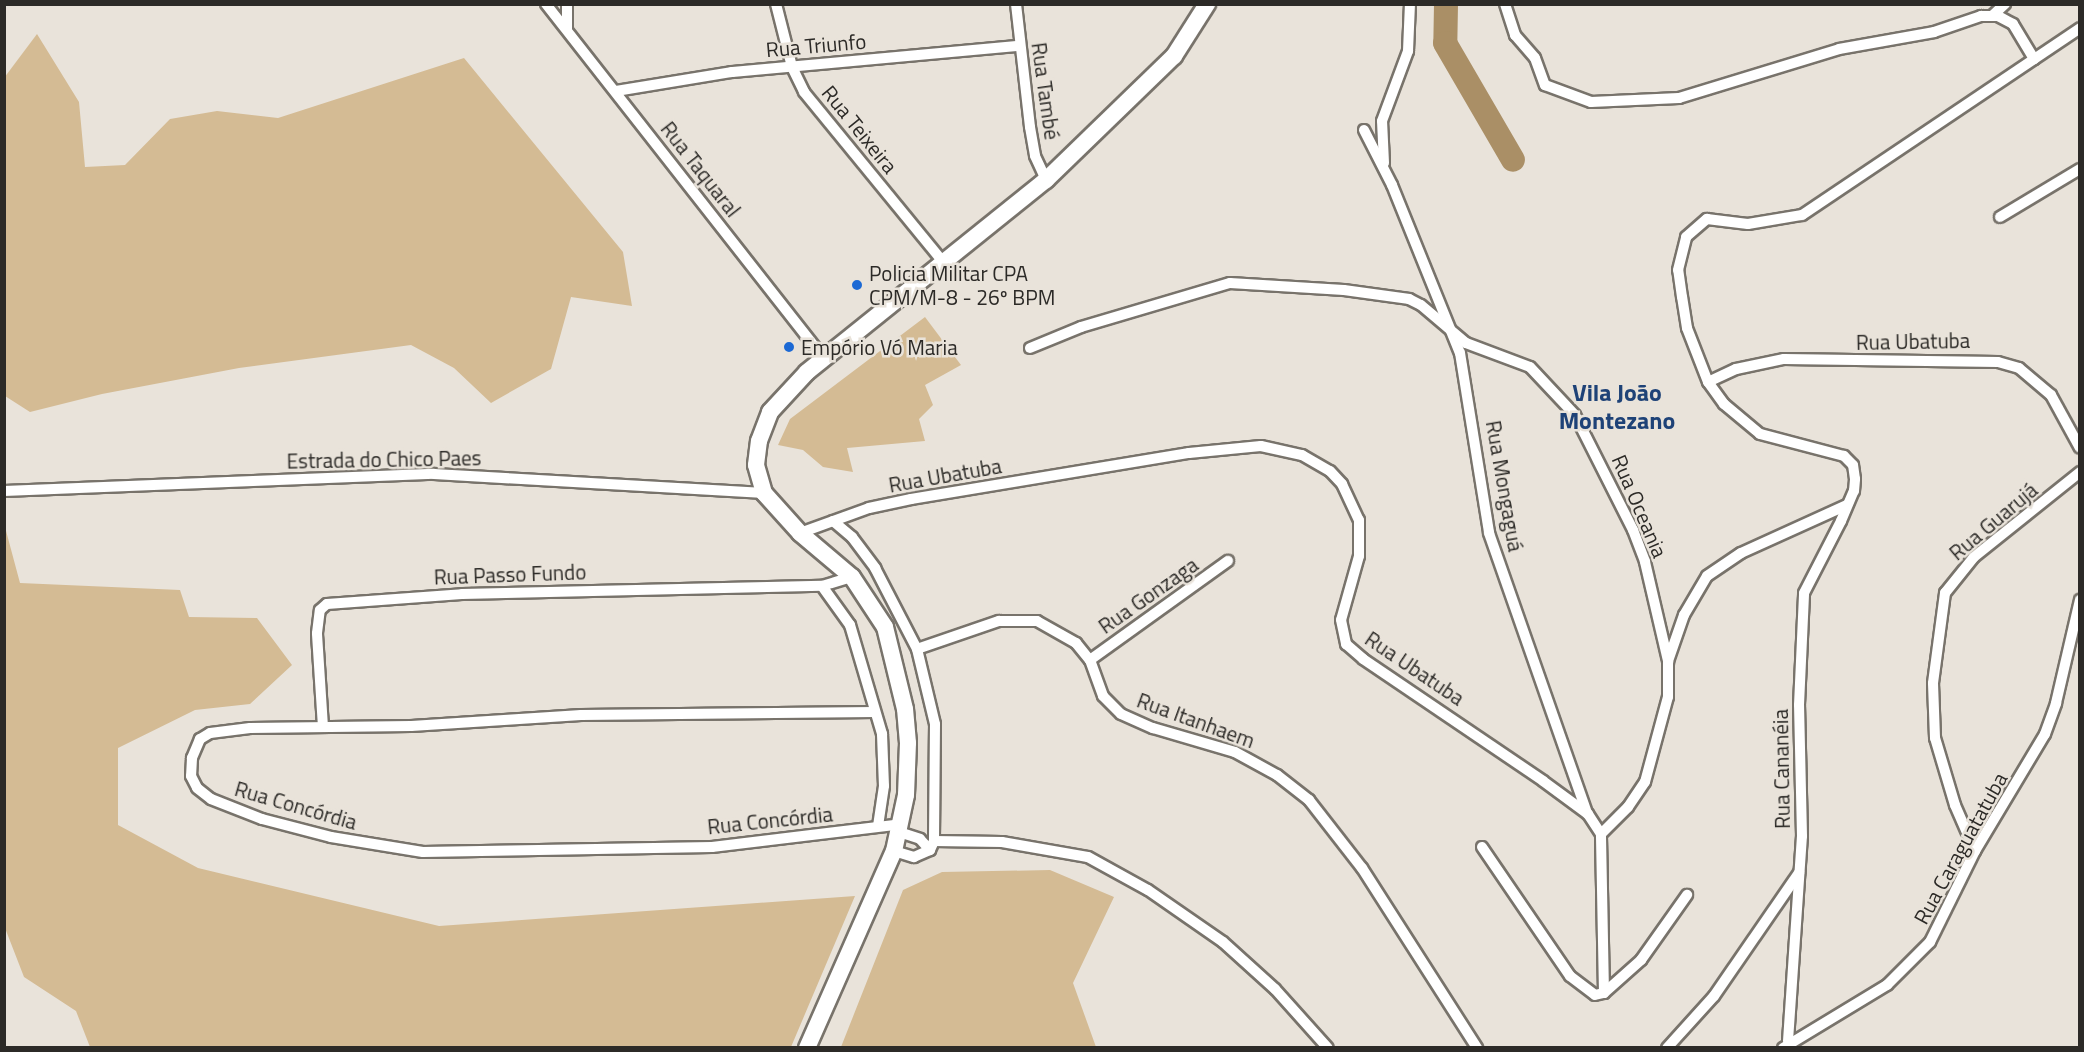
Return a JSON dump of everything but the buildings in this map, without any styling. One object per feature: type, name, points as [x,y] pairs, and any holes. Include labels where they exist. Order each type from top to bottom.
[{"type":"main road","points":[[807,1047],[894,851],[900,828],[908,769],[905,709],[885,627],[852,577],[800,533],[764,493],[756,465],[759,441],[770,412],[824,359],[1046,180],[1174,56],[1207,4]]},
{"type":"street","name":"Rua Taquaral","points":[[546,4],[824,359]]},
{"type":"street","points":[[567,4],[567,29]]},
{"type":"street","name":"Rua Teixeira","points":[[776,4],[792,67],[820,115],[944,263]]},
{"type":"street","name":"Rua També","points":[[1016,4],[1035,156],[1046,180]]},
{"type":"street","name":"Rua Mongaguá","points":[[1384,166],[1382,121],[1406,62],[1410,4]]},
{"type":"street","points":[[1505,4],[1515,35],[1535,58],[1545,85],[1591,102],[1679,98],[1839,49],[1934,32],[1992,16],[2005,4]]},
{"type":"street","points":[[1992,16],[2013,24],[2034,59]]},
{"type":"street","points":[[1708,382],[1687,328],[1678,270],[1686,237],[1707,219],[1748,224],[1802,215],[2079,28]]},
{"type":"street","name":"Rua Triunfo","points":[[616,91],[669,80],[1020,46]]},
{"type":"street","name":"Rua Mongaguá","points":[[1364,130],[1384,166],[1460,353],[1470,398],[1489,533],[1588,814]]},
{"type":"street","points":[[2000,217],[2079,169]]},
{"type":"street","points":[[1030,348],[1081,327],[1230,283],[1344,290],[1409,299],[1434,312],[1451,333]]},
{"type":"street","name":"Rua Oceania","points":[[1451,333],[1480,349],[1504,354],[1530,367],[1575,415],[1633,530],[1645,562],[1668,661]]},
{"type":"street","name":"Rua Ubatuba","points":[[1708,382],[1736,369],[1784,359],[1998,362],[2019,368],[2051,395],[2079,448]]},
{"type":"street","name":"Rua Cananéia","points":[[1708,382],[1724,404],[1760,434],[1849,459],[1855,479],[1847,505],[1804,593],[1799,873],[1785,1044]]},
{"type":"street","name":"Rua Ubatuba","points":[[800,533],[833,521],[911,499],[1213,449],[1261,446],[1302,455],[1330,471],[1342,484],[1359,520],[1359,556],[1341,620],[1346,644],[1588,814],[1601,834]]},
{"type":"street","name":"Rua Guarujá","points":[[1975,851],[1955,804],[1935,738],[1933,682],[1945,593],[1974,557],[2079,472]]},
{"type":"street","name":"Estrada do Chico Paes","points":[[4,491],[434,474],[764,493]]},
{"type":"street","points":[[1604,993],[1601,834],[1628,807],[1645,782],[1668,697],[1668,661],[1684,615],[1707,576],[1741,554],[1847,505]]},
{"type":"street","points":[[833,521],[852,537],[874,568],[917,650],[935,724],[932,846]]},
{"type":"street","name":"Rua Gonzaga","points":[[1090,660],[1228,561]]},
{"type":"street","name":"Rua Passo Fundo","points":[[322,727],[317,633],[321,610],[327,604],[462,594],[822,586],[852,577]]},
{"type":"street","points":[[822,586],[850,625],[875,712],[885,758],[878,826]]},
{"type":"street","name":"Rua Caraguatatuba","points":[[1785,1044],[1872,994],[1920,955],[1951,907],[1975,851],[2045,734],[2056,703],[2079,600]]},
{"type":"street","name":"Rua Itanhaem","points":[[917,650],[987,624],[1019,619],[1055,629],[1076,643],[1090,660],[1103,696],[1121,714],[1153,728],[1234,752],[1277,775],[1309,800],[1385,900],[1477,1047]]},
{"type":"street","name":"Rua Concórdia","points":[[875,712],[581,715],[322,727],[250,728],[210,733],[195,748],[191,776],[197,788],[211,799],[262,819],[332,837],[423,852],[711,847],[805,839],[878,826],[900,828]]},
{"type":"street","points":[[900,828],[932,846]]},
{"type":"street","points":[[894,851],[914,857],[932,846],[1002,842],[1088,857],[1117,872],[1223,942],[1275,989],[1328,1047]]},
{"type":"street","points":[[1482,847],[1570,976],[1588,993],[1604,993],[1641,960],[1687,896]]},
{"type":"street","points":[[1666,1047],[1714,996],[1799,873]]},
{"type":"shaded area","points":[[37,34],[79,102],[85,167],[125,165],[170,119],[217,111],[278,118],[464,58],[623,252],[632,306],[571,297],[551,369],[491,403],[454,368],[411,345],[239,368],[102,394],[30,412],[5,396],[4,78]]},
{"type":"shaded area","points":[[925,317],[961,365],[925,385],[933,405],[919,419],[925,441],[847,448],[853,472],[823,467],[803,450],[778,445],[790,419]]},
{"type":"shaded area","points":[[5,527],[20,583],[180,590],[189,617],[257,618],[292,665],[250,704],[195,710],[118,748],[118,825],[198,868],[439,926],[855,896],[791,1047],[90,1047],[76,1011],[24,977],[5,928]]},
{"type":"shaded area","points":[[1050,870],[1114,897],[1073,983],[1096,1047],[841,1047],[903,890],[942,872]]},
{"type":"waterway","points":[[1446,4],[1445,43],[1513,160]]},
{"type":"place","name":"Policia Militar CPA CPM/M-8 - 26º BPM","points":[[857,285]]},
{"type":"place","name":"Empório Vó Maria","points":[[789,347]]},
{"type":"district","name":"Vila João Montezano","points":[[1617,407]]}]
